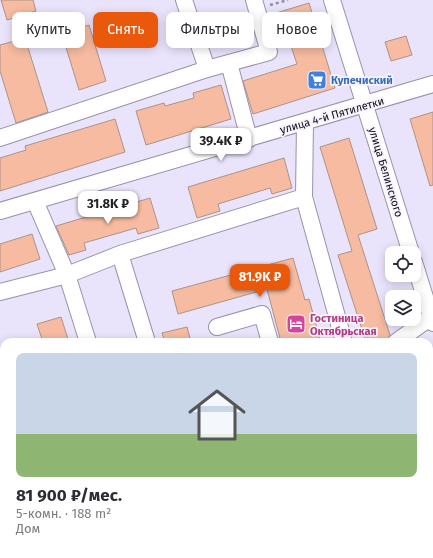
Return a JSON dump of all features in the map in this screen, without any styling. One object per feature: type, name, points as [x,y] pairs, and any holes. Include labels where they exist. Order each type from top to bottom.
[{"type":"street","points":[[184,0],[207,69]]},
{"type":"street","points":[[0,138],[207,69],[269,52],[254,0]]},
{"type":"street","name":"улица Белинского","points":[[332,0],[409,246]]},
{"type":"street","points":[[229,63],[249,139]]},
{"type":"street","name":"улица 4-й Пятилетки","points":[[0,211],[433,84]]},
{"type":"street","points":[[306,122],[304,197],[343,338]]},
{"type":"street","points":[[0,292],[67,275],[120,254],[304,197]]},
{"type":"street","points":[[35,201],[67,275],[87,338]]},
{"type":"street","points":[[120,254],[146,338]]},
{"type":"street","points":[[403,338],[432,320],[420,282]]},
{"type":"street","points":[[217,327],[262,314],[269,338]]},
{"type":"building","points":[[1,0],[33,0],[36,11],[12,12],[12,18],[7,20]]},
{"type":"building","points":[[309,3],[312,12],[279,12]]},
{"type":"building","points":[[89,25],[93,38],[93,48],[96,48],[106,81],[79,90],[66,48],[85,48],[85,26]]},
{"type":"building","points":[[406,36],[412,55],[391,61],[385,42]]},
{"type":"building","points":[[12,42],[12,48],[28,48],[48,112],[16,123],[0,71],[0,45]]},
{"type":"building","points":[[292,48],[323,48],[335,88],[253,114],[243,81],[297,64]]},
{"type":"building","points":[[221,85],[231,119],[146,145],[136,111],[164,103],[165,106],[194,98],[193,93]]},
{"type":"building","points":[[433,112],[433,185],[430,186],[410,119]]},
{"type":"building","points":[[115,119],[125,152],[0,191],[0,158],[26,150],[25,146]]},
{"type":"building","points":[[349,138],[377,229],[358,235],[385,319],[385,326],[387,326],[390,335],[389,338],[365,338],[338,255],[352,251],[320,147]]},
{"type":"building","points":[[284,158],[292,188],[272,194],[270,188],[218,204],[220,211],[197,218],[188,187]]},
{"type":"building","points":[[150,198],[159,228],[138,234],[136,228],[84,243],[86,250],[69,255],[56,226]]},
{"type":"building","points":[[32,234],[40,259],[0,272],[0,244]]},
{"type":"building","points":[[293,258],[305,300],[309,299],[320,338],[280,338],[267,289],[178,314],[172,291]]},
{"type":"building","points":[[61,317],[68,338],[42,338],[37,324]]},
{"type":"building","points":[[187,327],[190,338],[164,338],[162,333]]},
{"type":"place","name":"Купечиский","points":[[317,80]]},
{"type":"place","name":"Гостиница Октябрьская","points":[[296,324]]}]
